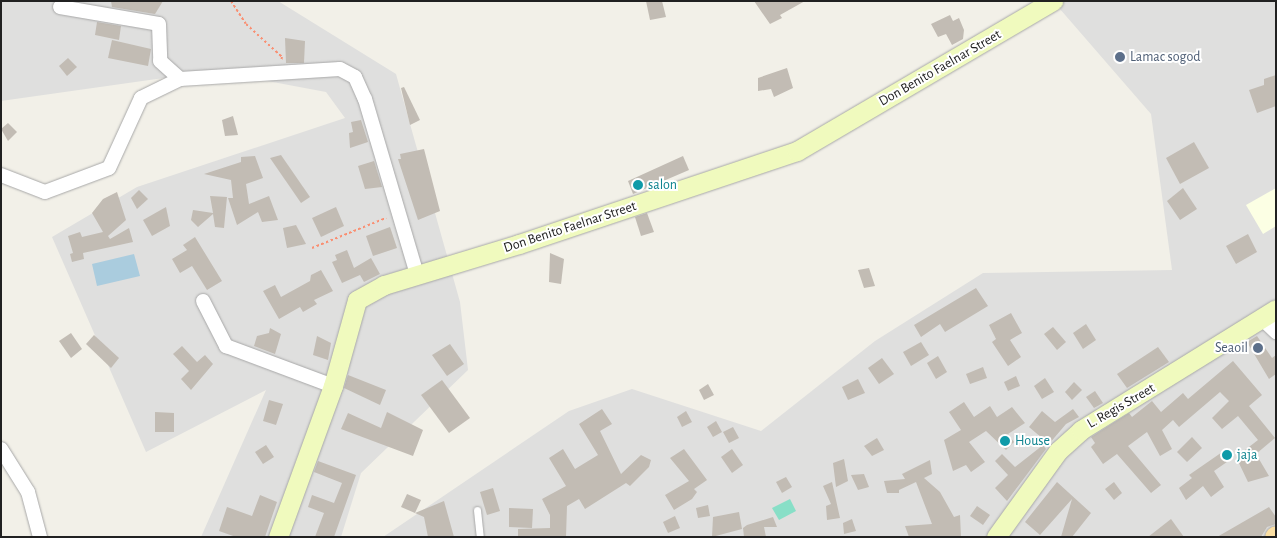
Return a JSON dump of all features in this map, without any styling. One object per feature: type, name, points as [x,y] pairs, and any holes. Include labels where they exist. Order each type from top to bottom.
[{"type":"street","name":"Don Benito Faelnar Street","points":[[278,537],[333,386],[357,300],[384,285],[519,244],[797,151],[1053,1]]},
{"type":"street","points":[[60,7],[159,24],[160,61],[180,78]]},
{"type":"street","points":[[1,175],[45,192],[109,168],[142,98],[180,78],[340,69],[355,77],[365,100],[417,275]]},
{"type":"street","points":[[203,301],[226,346],[333,386]]},
{"type":"street","points":[[1268,313],[1276,332]]},
{"type":"street","name":"L. Regis Street","points":[[996,537],[1058,451],[1081,430],[1163,382],[1268,313]]},
{"type":"street","points":[[1,449],[28,492],[40,537]]},
{"type":"lane","points":[[477,510],[480,537]]},
{"type":"path","points":[[231,1],[246,24],[282,57],[279,73]]},
{"type":"path","points":[[312,248],[398,213]]},
{"type":"shaded area","points":[[1,1],[278,1],[396,74],[460,302],[468,370],[361,473],[341,537],[201,537],[266,390],[146,452],[52,237],[137,187],[345,118],[326,92],[213,71],[1,101]]},
{"type":"shaded area","points":[[1053,1],[1276,1],[1276,537],[383,537],[569,411],[632,389],[761,431],[875,341],[983,273],[1172,270],[1151,114]]},
{"type":"shaded area","points":[[1276,188],[1276,226],[1263,234],[1246,205]]},
{"type":"green space","points":[[790,499],[796,511],[779,520],[772,508]]},
{"type":"water","points":[[134,254],[140,276],[97,286],[92,264]]},
{"type":"building","points":[[111,1],[163,1],[155,14],[112,7]]},
{"type":"building","points":[[646,1],[662,1],[666,17],[650,20]]},
{"type":"building","points":[[754,1],[805,1],[780,15],[782,18],[770,24]]},
{"type":"building","points":[[950,15],[953,21],[959,18],[964,30],[963,39],[952,45],[946,34],[938,37],[931,24]]},
{"type":"building","points":[[97,22],[121,26],[119,40],[95,35]]},
{"type":"building","points":[[285,38],[305,41],[304,63],[286,63]]},
{"type":"building","points":[[112,40],[151,49],[148,66],[108,58]]},
{"type":"building","points":[[68,58],[77,67],[67,76],[59,66]]},
{"type":"building","points":[[787,68],[793,88],[774,97],[771,89],[758,91],[758,78]]},
{"type":"building","points":[[1276,75],[1276,106],[1257,113],[1249,90],[1264,85],[1264,79]]},
{"type":"building","points":[[404,87],[420,120],[410,125],[401,88]]},
{"type":"building","points":[[233,116],[238,135],[225,136],[222,120]]},
{"type":"building","points":[[361,120],[368,142],[350,148],[349,133],[353,132],[351,122]]},
{"type":"building","points":[[8,123],[17,132],[8,141],[1,129]]},
{"type":"building","points":[[1194,142],[1209,168],[1180,184],[1166,158]]},
{"type":"building","points":[[424,149],[440,211],[418,220],[398,159],[401,159],[400,154]]},
{"type":"building","points":[[281,155],[310,197],[301,203],[270,158]]},
{"type":"building","points":[[255,156],[263,178],[246,184],[249,204],[269,196],[278,220],[262,222],[258,212],[237,225],[228,198],[233,198],[231,180],[204,174],[241,162],[241,157]]},
{"type":"building","points":[[683,156],[689,170],[633,194],[628,181]]},
{"type":"building","points":[[374,161],[382,187],[365,189],[358,166]]},
{"type":"building","points":[[1183,188],[1197,209],[1180,220],[1167,201]]},
{"type":"building","points":[[139,190],[148,199],[137,209],[131,198]]},
{"type":"building","points":[[117,192],[126,220],[108,236],[110,239],[129,228],[133,242],[83,253],[84,259],[72,262],[70,254],[73,253],[68,236],[80,232],[82,237],[103,232],[92,213],[103,199]]},
{"type":"building","points":[[210,196],[227,197],[224,228],[215,227],[213,214],[198,227],[191,220],[193,210],[213,213]]},
{"type":"building","points":[[166,207],[170,226],[152,236],[143,220]]},
{"type":"building","points":[[336,207],[344,226],[321,237],[312,218]]},
{"type":"building","points":[[647,213],[654,232],[641,236],[635,217]]},
{"type":"building","points":[[296,225],[306,244],[287,248],[283,228]]},
{"type":"building","points":[[390,227],[397,248],[373,256],[366,236]]},
{"type":"building","points":[[1248,234],[1257,252],[1236,264],[1226,246]]},
{"type":"building","points":[[195,237],[222,281],[207,290],[192,266],[180,273],[172,259],[187,250],[183,245]]},
{"type":"building","points":[[347,250],[354,268],[371,258],[380,274],[364,282],[360,275],[342,283],[332,262],[337,260],[335,255]]},
{"type":"building","points":[[550,253],[564,259],[561,284],[549,282]]},
{"type":"building","points":[[869,268],[875,286],[864,288],[858,270]]},
{"type":"building","points":[[321,270],[333,291],[314,300],[317,304],[303,312],[300,307],[279,319],[263,291],[275,285],[281,297],[310,281],[311,275]]},
{"type":"building","points":[[976,288],[988,306],[945,332],[940,324],[921,337],[914,325]]},
{"type":"building","points":[[1011,313],[1022,333],[1010,340],[1021,357],[1008,366],[992,342],[996,339],[989,325]]},
{"type":"building","points":[[1086,324],[1096,340],[1083,349],[1073,333]]},
{"type":"building","points":[[1053,327],[1066,342],[1057,350],[1044,334]]},
{"type":"building","points":[[270,328],[281,334],[275,354],[254,346],[257,336],[269,333]]},
{"type":"building","points":[[71,333],[82,349],[71,358],[59,341]]},
{"type":"building","points":[[94,335],[119,358],[111,368],[86,344]]},
{"type":"building","points":[[317,336],[331,343],[328,360],[313,355]]},
{"type":"building","points":[[1257,336],[1272,358],[1276,355],[1276,374],[1269,379],[1247,342]]},
{"type":"building","points":[[921,342],[929,355],[911,366],[903,352]]},
{"type":"building","points":[[450,344],[464,364],[447,376],[432,355]]},
{"type":"building","points":[[182,346],[197,362],[205,355],[213,364],[191,390],[181,379],[189,371],[173,354]]},
{"type":"building","points":[[1158,347],[1169,362],[1127,388],[1117,374]]},
{"type":"building","points":[[938,356],[947,372],[936,379],[927,363]]},
{"type":"building","points":[[882,358],[894,374],[879,384],[868,368]]},
{"type":"building","points":[[1233,361],[1262,395],[1249,406],[1275,438],[1256,454],[1269,476],[1248,482],[1236,457],[1258,440],[1238,416],[1222,429],[1212,418],[1229,401],[1220,392],[1179,427],[1173,420],[1162,430],[1172,449],[1160,456],[1147,432],[1128,446],[1161,485],[1151,493],[1117,454],[1103,464],[1091,447],[1095,443],[1091,437],[1129,413],[1132,417],[1152,401],[1161,412],[1183,393],[1188,399]]},
{"type":"building","points":[[983,367],[987,378],[970,384],[966,374]]},
{"type":"building","points":[[348,375],[386,390],[380,405],[344,388]]},
{"type":"building","points":[[1016,376],[1020,386],[1008,391],[1004,382]]},
{"type":"building","points":[[1045,378],[1054,392],[1042,399],[1034,386]]},
{"type":"building","points":[[858,379],[865,393],[848,400],[842,387]]},
{"type":"building","points":[[442,380],[470,418],[449,433],[421,395]]},
{"type":"building","points":[[1074,382],[1082,390],[1072,400],[1065,392]]},
{"type":"building","points":[[708,384],[714,395],[704,400],[699,390]]},
{"type":"building","points":[[1095,391],[1103,403],[1094,408],[1086,397]]},
{"type":"building","points":[[269,400],[283,404],[276,425],[263,421]]},
{"type":"building","points":[[964,402],[974,417],[990,406],[997,417],[1012,407],[1025,423],[1008,434],[1014,442],[1006,450],[986,431],[969,442],[985,462],[971,472],[966,465],[953,471],[944,440],[961,430],[949,412]]},
{"type":"building","points":[[602,409],[612,424],[600,431],[621,474],[641,455],[651,460],[649,467],[630,486],[626,483],[585,509],[579,499],[567,506],[566,537],[518,537],[518,529],[550,528],[550,515],[542,499],[566,486],[549,458],[563,449],[575,469],[598,455],[579,424]]},
{"type":"building","points":[[1073,409],[1079,417],[1066,424],[1049,444],[1029,427],[1042,411],[1055,422]]},
{"type":"building","points":[[686,411],[692,422],[682,427],[677,417]]},
{"type":"building","points":[[155,412],[174,413],[174,432],[155,432]]},
{"type":"building","points":[[387,412],[423,430],[413,456],[341,429],[348,413],[381,428]]},
{"type":"building","points":[[716,421],[722,432],[713,437],[707,427]]},
{"type":"building","points":[[733,427],[739,438],[729,443],[723,432]]},
{"type":"building","points":[[1192,437],[1202,448],[1187,462],[1177,452]]},
{"type":"building","points":[[877,438],[884,450],[872,456],[864,446]]},
{"type":"building","points":[[266,445],[274,457],[263,464],[255,452]]},
{"type":"building","points":[[1043,445],[1046,449],[1007,501],[995,488],[1008,475],[995,461],[1002,454],[1015,467]]},
{"type":"building","points":[[1228,448],[1234,457],[1214,471],[1224,487],[1211,497],[1203,486],[1186,500],[1179,488],[1192,478],[1189,475]]},
{"type":"building","points":[[684,449],[707,480],[694,489],[697,492],[692,499],[674,510],[665,495],[689,481],[670,458]]},
{"type":"building","points":[[732,449],[743,465],[732,473],[721,457]]},
{"type":"building","points":[[844,459],[848,481],[836,487],[833,463]]},
{"type":"building","points":[[930,460],[932,474],[924,478],[940,492],[954,517],[960,515],[961,537],[909,537],[905,526],[932,524],[916,482],[899,490],[899,493],[887,493],[884,481],[905,479],[902,474]]},
{"type":"building","points":[[318,461],[356,475],[334,537],[315,537],[324,513],[308,507],[312,495],[334,503],[342,483],[314,472]]},
{"type":"building","points":[[864,474],[869,487],[858,490],[851,475]]},
{"type":"building","points":[[786,477],[792,487],[782,493],[776,482]]},
{"type":"building","points":[[832,482],[840,518],[827,520],[826,506],[831,504],[823,486]]},
{"type":"building","points":[[1057,482],[1091,513],[1072,537],[1061,537],[1072,499],[1040,535],[1025,522]]},
{"type":"building","points":[[1114,482],[1122,493],[1114,500],[1105,489]]},
{"type":"building","points":[[493,488],[500,511],[487,515],[480,492]]},
{"type":"building","points":[[407,494],[421,500],[415,513],[401,507]]},
{"type":"building","points":[[260,495],[277,502],[265,537],[236,537],[219,531],[227,507],[252,516]]},
{"type":"building","points":[[444,501],[454,537],[428,537],[424,517],[415,513]]},
{"type":"building","points":[[708,505],[710,516],[698,518],[696,508]]},
{"type":"building","points":[[977,506],[990,515],[983,525],[970,516]]},
{"type":"building","points":[[1269,507],[1276,517],[1276,524],[1267,527],[1261,537],[1217,537]]},
{"type":"building","points":[[509,508],[533,509],[532,528],[509,527]]},
{"type":"building","points":[[739,512],[742,529],[712,537],[713,517]]},
{"type":"building","points":[[675,516],[680,528],[668,533],[663,522]]},
{"type":"building","points":[[773,517],[777,527],[764,527],[766,537],[744,537],[743,528],[747,525]]},
{"type":"building","points":[[852,519],[856,531],[844,534],[843,523]]},
{"type":"building","points":[[1171,519],[1184,537],[1148,537]]},
{"type":"place","name":"Lamac sogod","points":[[1120,57]]},
{"type":"place","name":"salon","points":[[638,185]]},
{"type":"place","name":"Seaoil","points":[[1258,348]]},
{"type":"place","name":"House","points":[[1005,441]]},
{"type":"place","name":"jaja","points":[[1227,455]]}]
